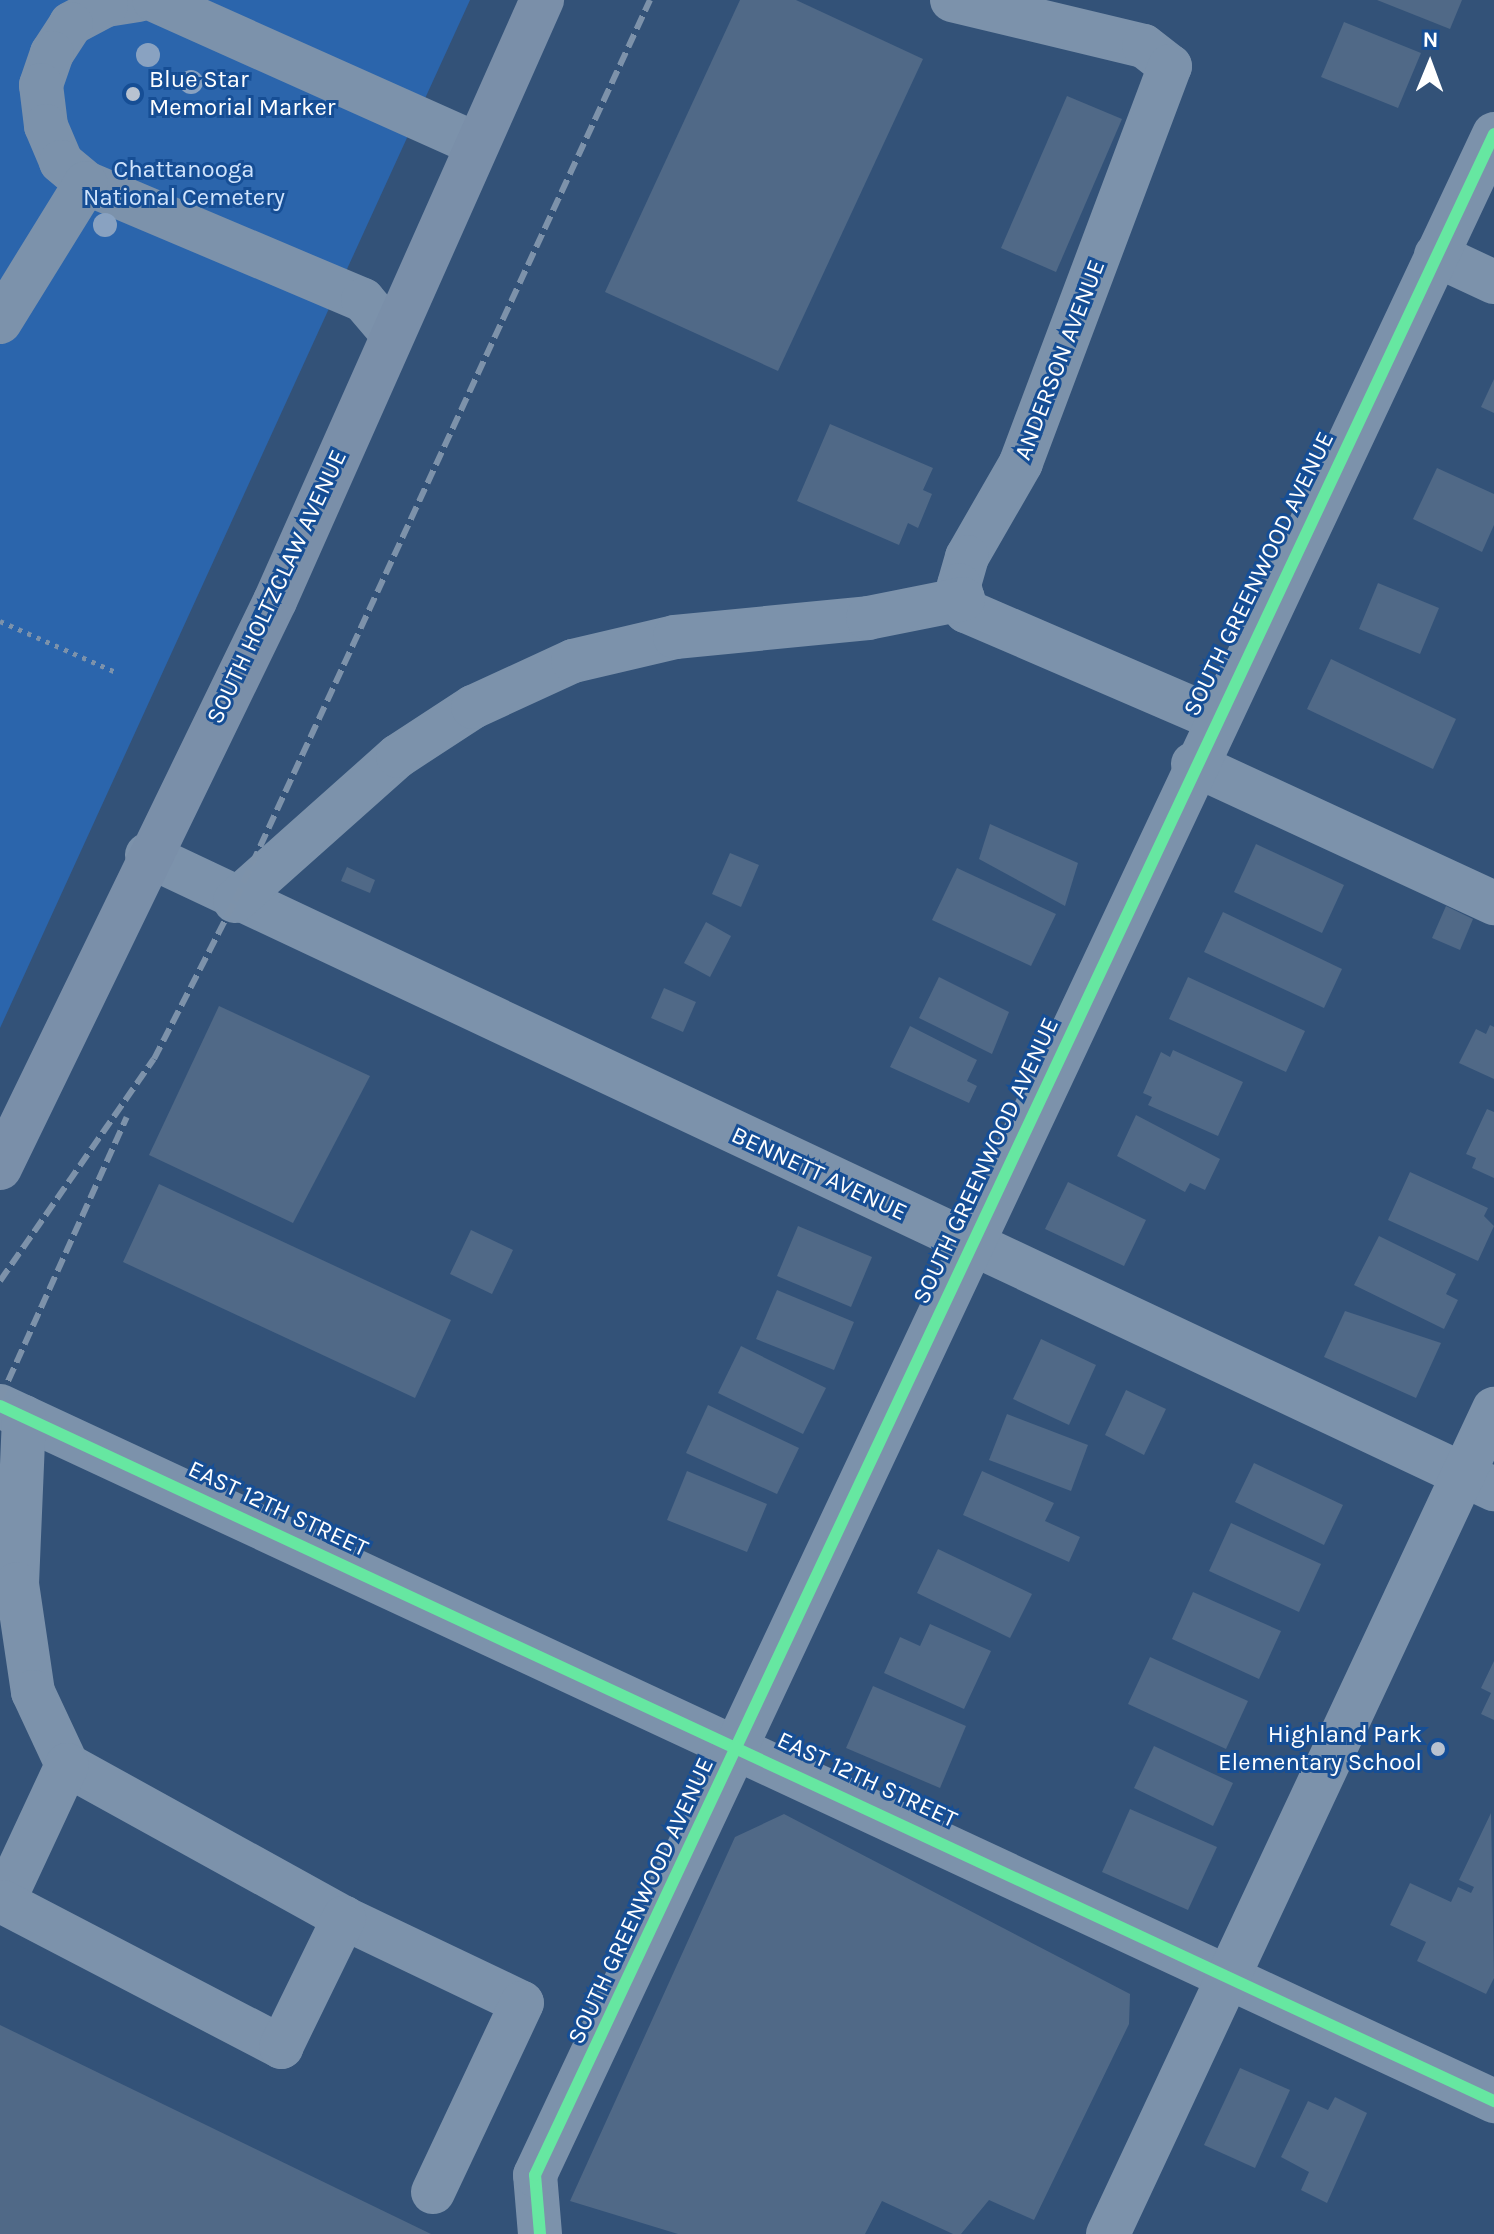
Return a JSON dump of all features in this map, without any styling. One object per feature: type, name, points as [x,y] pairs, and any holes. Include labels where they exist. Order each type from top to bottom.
[{"type":"main road","name":"SOUTH HOLTZCLAW AVENUE","points":[[0,1168],[147,855],[275,601],[542,0]]},
{"type":"street","points":[[138,0],[106,5],[71,24],[41,85],[46,126],[61,162],[86,183],[363,300],[392,334]]},
{"type":"street","name":"ANDERSON AVENUE","points":[[952,0],[1144,46],[1170,66],[1021,463],[967,557],[963,599]]},
{"type":"street","points":[[177,3],[476,144]]},
{"type":"street","name":"SOUTH GREENWOOD AVENUE","points":[[536,2223],[535,2175],[739,1745],[1193,764],[1494,134]]},
{"type":"street","points":[[0,322],[86,183]]},
{"type":"street","points":[[1436,255],[1494,282]]},
{"type":"street","points":[[235,901],[398,756],[473,707],[573,661],[675,637],[868,618],[963,599],[966,611],[1215,718]]},
{"type":"street","points":[[1193,764],[1494,903]]},
{"type":"street","name":"BENNETT AVENUE","points":[[147,855],[235,901],[1478,1482]]},
{"type":"street","points":[[1108,2234],[1229,1975],[1478,1482],[1494,1409]]},
{"type":"street","points":[[12,1411],[17,1584],[33,1692],[67,1765],[344,1918],[522,2003],[433,2192]]},
{"type":"street","name":"EAST 12TH STREET","points":[[12,1411],[739,1745],[1494,2101]]},
{"type":"street","points":[[67,1765],[3,1902],[281,2047],[344,1918]]},
{"type":"path","points":[[0,621],[118,673]]},
{"type":"green space","name":"Chattanooga National Cemetery","points":[[0,0],[470,0],[0,1028]]},
{"type":"building","points":[[740,0],[796,0],[923,59],[778,371],[605,292]]},
{"type":"building","points":[[1377,0],[1462,0],[1450,29]]},
{"type":"building","points":[[1344,22],[1421,53],[1398,108],[1321,77]]},
{"type":"building","points":[[1067,96],[1122,119],[1056,272],[1001,248]]},
{"type":"building","points":[[1494,379],[1494,413],[1481,407]]},
{"type":"building","points":[[830,424],[933,468],[923,490],[932,494],[918,528],[908,523],[899,545],[797,501]]},
{"type":"building","points":[[1437,468],[1494,494],[1494,525],[1482,552],[1413,519]]},
{"type":"building","points":[[1378,583],[1439,608],[1420,654],[1359,629]]},
{"type":"building","points":[[1331,659],[1456,719],[1433,769],[1307,709]]},
{"type":"building","points":[[990,824],[1078,863],[1065,906],[979,859]]},
{"type":"building","points":[[1256,844],[1344,885],[1322,933],[1234,892]]},
{"type":"building","points":[[730,853],[759,865],[741,907],[712,894]]},
{"type":"building","points":[[347,867],[375,880],[370,893],[341,881]]},
{"type":"building","points":[[957,868],[1056,914],[1031,966],[932,920]]},
{"type":"building","points":[[1446,906],[1473,919],[1460,950],[1432,938]]},
{"type":"building","points":[[1223,912],[1342,969],[1324,1008],[1204,952]]},
{"type":"building","points":[[706,922],[731,936],[710,977],[684,963]]},
{"type":"building","points":[[939,977],[1009,1012],[992,1054],[919,1018]]},
{"type":"building","points":[[1188,977],[1305,1031],[1286,1072],[1169,1019]]},
{"type":"building","points":[[664,988],[696,1002],[683,1032],[651,1018]]},
{"type":"building","points":[[219,1006],[370,1076],[293,1223],[149,1155]]},
{"type":"building","points":[[1490,1025],[1494,1027],[1494,1079],[1459,1063],[1476,1029],[1486,1034]]},
{"type":"building","points":[[910,1026],[977,1060],[967,1081],[977,1086],[969,1103],[890,1067]]},
{"type":"building","points":[[1173,1050],[1243,1082],[1218,1136],[1148,1105],[1152,1097],[1143,1093],[1161,1052],[1170,1057]]},
{"type":"building","points":[[1487,1109],[1494,1112],[1494,1178],[1472,1168],[1476,1158],[1466,1154]]},
{"type":"building","points":[[1136,1115],[1220,1159],[1205,1190],[1190,1183],[1185,1192],[1117,1156]]},
{"type":"building","points":[[1410,1172],[1488,1208],[1484,1216],[1494,1226],[1478,1261],[1388,1220]]},
{"type":"building","points":[[1068,1182],[1146,1220],[1124,1266],[1045,1229]]},
{"type":"building","points":[[159,1184],[451,1320],[415,1398],[123,1262]]},
{"type":"building","points":[[798,1226],[872,1257],[851,1307],[777,1276]]},
{"type":"building","points":[[471,1230],[513,1250],[492,1294],[450,1274]]},
{"type":"building","points":[[1379,1236],[1456,1274],[1446,1294],[1458,1300],[1444,1329],[1354,1285]]},
{"type":"building","points":[[777,1290],[854,1322],[834,1370],[756,1339]]},
{"type":"building","points":[[1345,1311],[1441,1343],[1416,1398],[1324,1357]]},
{"type":"building","points":[[1041,1339],[1096,1365],[1069,1425],[1013,1399]]},
{"type":"building","points":[[741,1346],[826,1388],[803,1434],[718,1393]]},
{"type":"building","points":[[1126,1390],[1166,1409],[1144,1455],[1105,1435]]},
{"type":"building","points":[[708,1405],[799,1448],[777,1494],[686,1453]]},
{"type":"building","points":[[1007,1414],[1088,1445],[1071,1491],[989,1460]]},
{"type":"building","points":[[1254,1463],[1343,1505],[1324,1545],[1235,1502]]},
{"type":"building","points":[[687,1471],[767,1504],[747,1552],[667,1520]]},
{"type":"building","points":[[982,1471],[1054,1503],[1045,1521],[1080,1537],[1069,1562],[963,1515]]},
{"type":"building","points":[[1231,1523],[1321,1564],[1299,1612],[1209,1571]]},
{"type":"building","points":[[938,1549],[1032,1594],[1010,1638],[917,1593]]},
{"type":"building","points":[[1193,1592],[1281,1631],[1259,1679],[1172,1639]]},
{"type":"building","points":[[930,1624],[991,1651],[964,1709],[884,1673],[900,1637],[920,1646]]},
{"type":"building","points":[[1150,1657],[1248,1701],[1226,1749],[1128,1704]]},
{"type":"building","points":[[1494,1661],[1494,1720],[1481,1714],[1491,1693],[1481,1688]]},
{"type":"building","points":[[873,1686],[966,1726],[940,1788],[846,1748]]},
{"type":"building","points":[[1154,1746],[1233,1783],[1213,1826],[1134,1788]]},
{"type":"building","points":[[1130,1809],[1217,1847],[1188,1910],[1102,1872]]},
{"type":"building","points":[[1491,1813],[1494,1978],[1486,1994],[1417,1961],[1426,1942],[1390,1925],[1410,1883],[1451,1902],[1458,1887],[1471,1893],[1474,1887],[1459,1880]]},
{"type":"building","points":[[784,1814],[1130,1994],[1129,2024],[1034,2220],[989,2200],[961,2234],[953,2234],[882,2201],[865,2234],[678,2234],[570,2201],[735,1837]]},
{"type":"building","points":[[0,2025],[431,2234],[0,2234]]},
{"type":"building","points":[[1240,2068],[1290,2090],[1255,2168],[1204,2145]]},
{"type":"building","points":[[1335,2097],[1367,2113],[1327,2203],[1301,2190],[1309,2172],[1281,2157],[1308,2101],[1328,2110]]},
{"type":"railway","points":[[0,1281],[154,1059],[235,901],[650,0]]},
{"type":"railway","points":[[0,1399],[127,1117]]},
{"type":"cycle path","points":[[540,2234],[535,2175],[1494,134]]},
{"type":"cycle path","points":[[0,1406],[1494,2101]]},
{"type":"place","name":"Blue Star Memorial Marker","points":[[133,94]]},
{"type":"place","name":"Highland Park Elementary School","points":[[1438,1749]]}]
